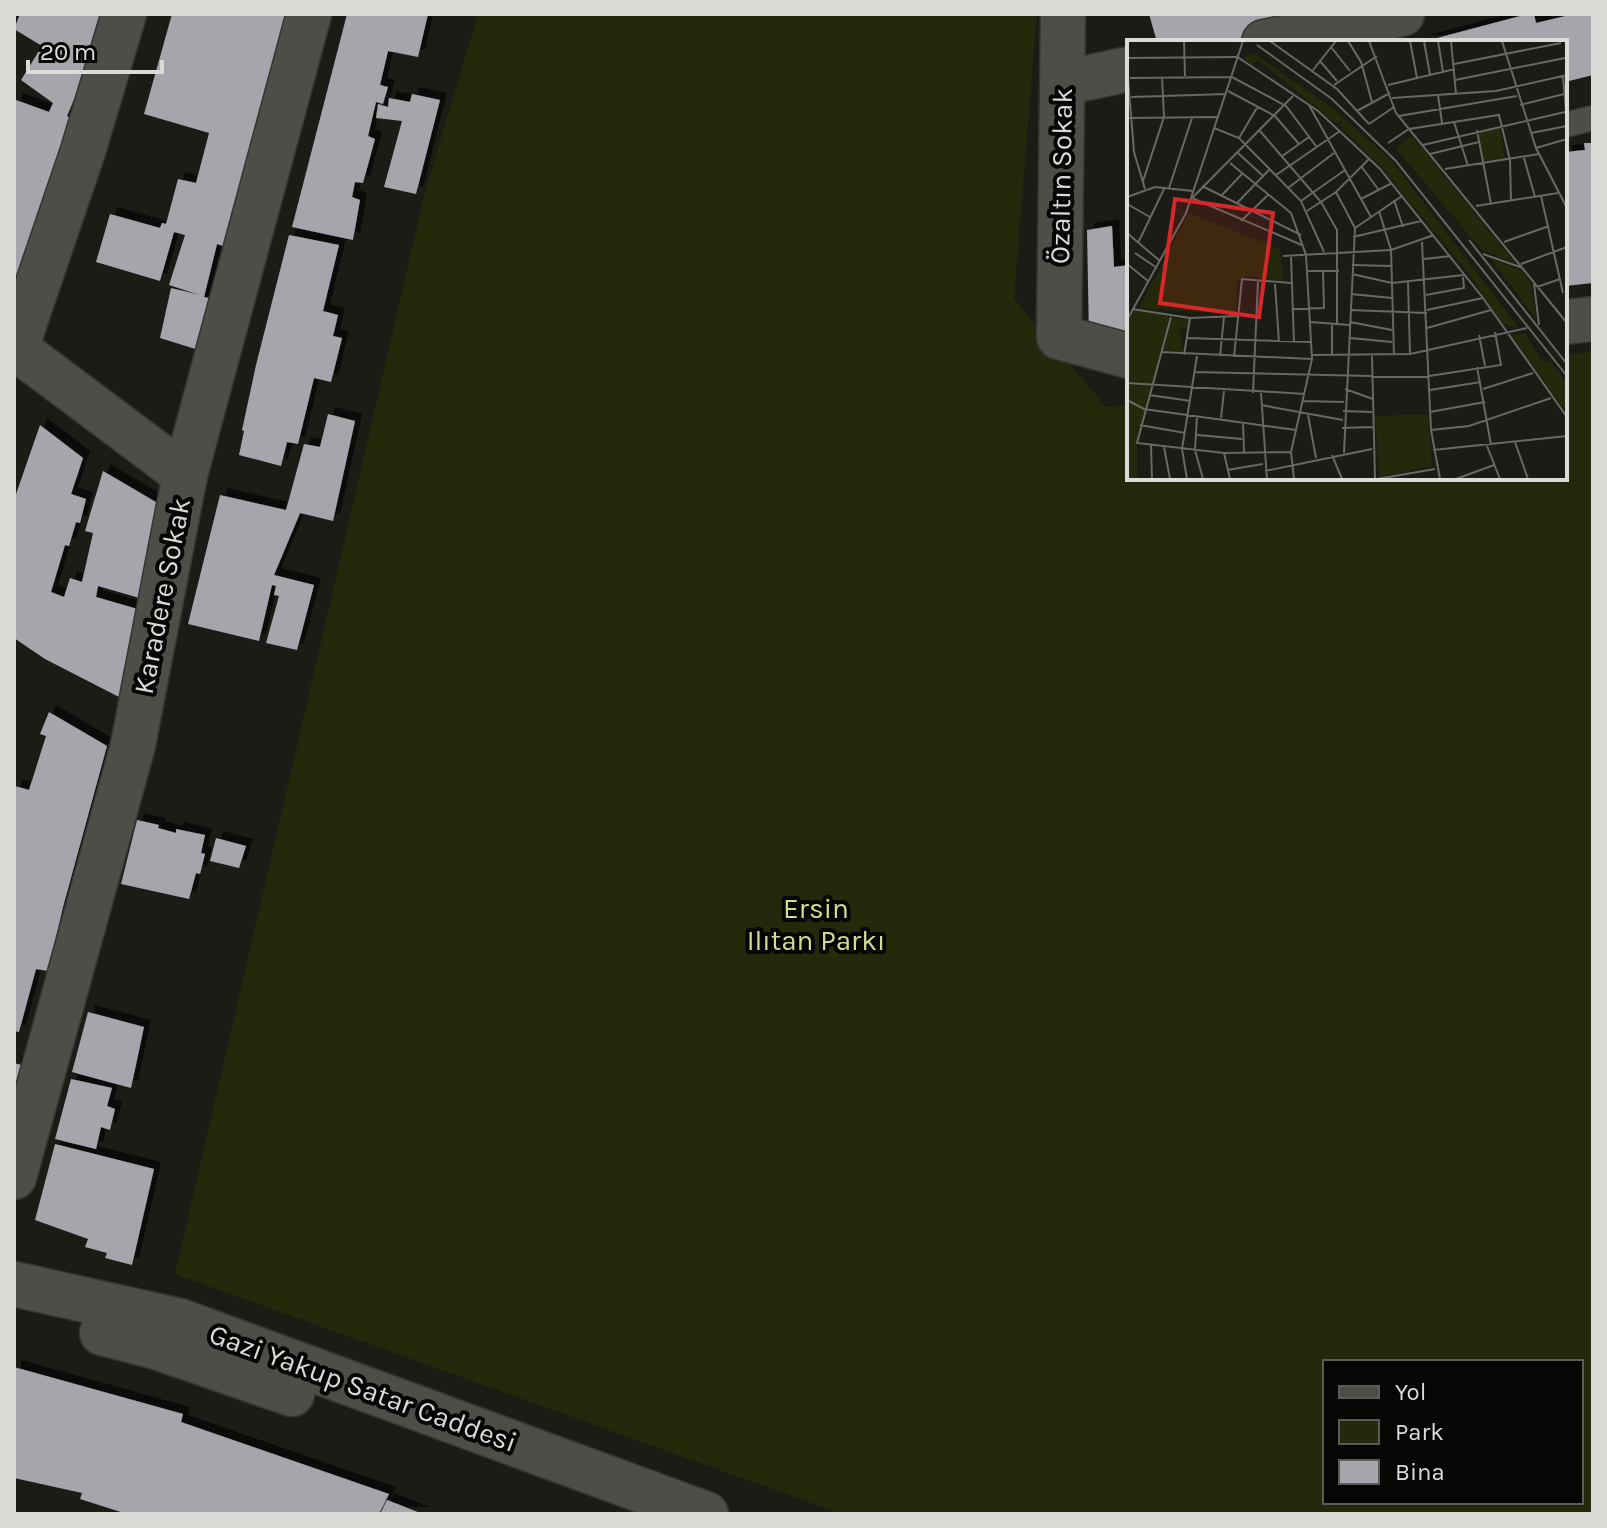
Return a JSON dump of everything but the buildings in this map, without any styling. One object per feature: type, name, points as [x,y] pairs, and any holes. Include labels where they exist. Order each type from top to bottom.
[{"type":"street","points":[[124,14],[83,151],[15,350],[185,475]]},
{"type":"street","name":"Karadere Sokak","points":[[14,1177],[133,745],[185,475],[309,14]]},
{"type":"street","name":"Özaltın Sokak","points":[[1063,14],[1059,337],[1127,355]]},
{"type":"street","points":[[1274,40],[1402,14]]},
{"type":"street","points":[[1063,83],[1127,69]]},
{"type":"street","points":[[1567,322],[1593,319]]},
{"type":"street","name":"Gazi Yakup Satar Caddesi","points":[[14,1284],[180,1321],[706,1514]]},
{"type":"street","name":"Gazi Yakup Satar Caddesi","points":[[14,1312],[156,1347],[634,1514]]},
{"type":"lane","points":[[1567,124],[1593,118]]},
{"type":"green space","name":"Ersin Ilıtan Parkı","points":[[478,14],[1037,14],[1014,299],[1106,407],[1127,405],[1127,480],[1567,480],[1567,355],[1593,351],[1593,1514],[842,1514],[175,1274],[425,192]]}]
